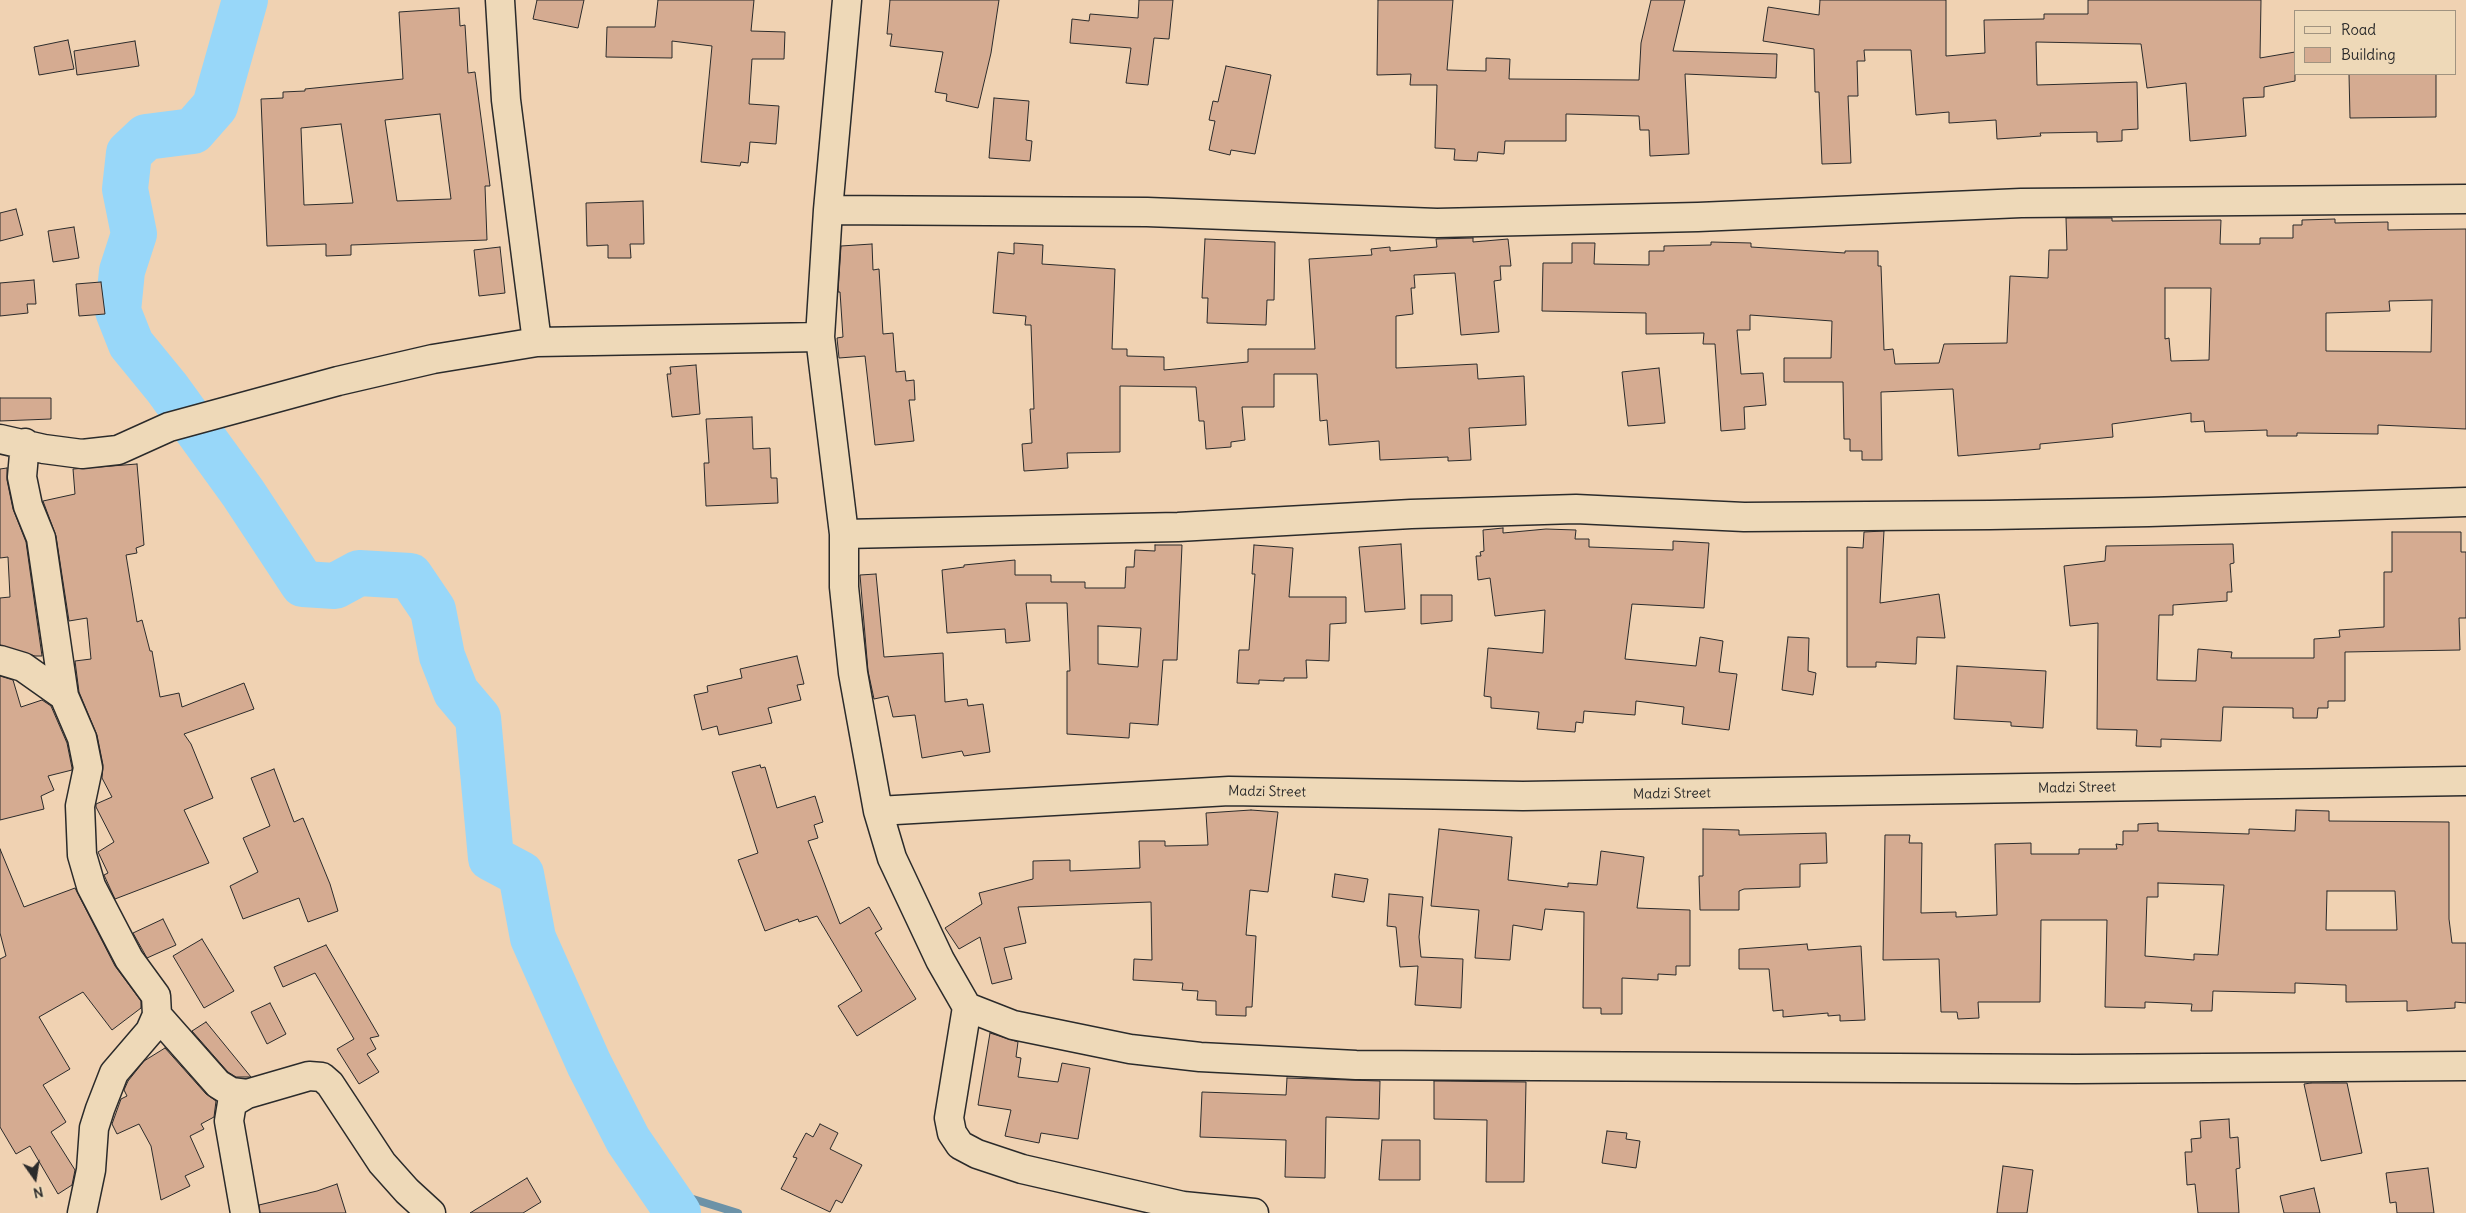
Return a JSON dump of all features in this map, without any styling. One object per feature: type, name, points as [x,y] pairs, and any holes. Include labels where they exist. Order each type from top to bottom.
[{"type":"street","points":[[500,0],[506,100],[537,342]]},
{"type":"street","points":[[847,0],[828,210],[820,337],[844,534],[844,587],[853,673],[878,811],[892,858],[940,960],[966,1007],[948,1118],[952,1133],[960,1145],[977,1154],[1022,1169],[1183,1206],[1254,1213]]},
{"type":"street","points":[[828,210],[1147,212],[1436,223],[1698,217],[2021,203],[2466,199]]},
{"type":"street","points":[[82,1213],[91,1170],[94,1128],[100,1109],[114,1073],[150,1031],[157,1015],[156,996],[129,960],[91,886],[82,855],[80,806],[88,768],[82,738],[64,696],[41,538],[28,506],[12,441],[44,449],[82,454],[118,450],[169,427],[338,380],[433,359],[537,342],[820,337]]},
{"type":"street","points":[[844,534],[1178,527],[1411,514],[1576,509],[1744,517],[2149,512],[2466,502]]},
{"type":"street","points":[[0,660],[23,667],[64,696]]},
{"type":"street","name":"Madzi Street","points":[[878,811],[1229,791],[1523,796],[2466,780]]},
{"type":"street","points":[[966,1007],[1013,1025],[1130,1049],[1200,1057],[1356,1065],[2056,1069],[2466,1066]]},
{"type":"street","points":[[157,1015],[218,1084],[231,1092],[247,1094]]},
{"type":"street","points":[[245,1213],[229,1121],[232,1103],[247,1094],[309,1076],[322,1077],[330,1084],[382,1162],[407,1191],[432,1213]]},
{"type":"building","points":[[537,0],[584,0],[578,28],[533,19]]},
{"type":"building","points":[[658,0],[754,0],[751,31],[785,32],[784,59],[752,59],[749,104],[779,106],[776,144],[750,142],[748,163],[741,162],[740,166],[701,162],[712,46],[672,41],[672,58],[606,57],[607,27],[655,27]]},
{"type":"building","points":[[890,0],[999,0],[991,53],[978,108],[946,101],[947,94],[935,92],[943,52],[890,46],[892,34],[887,34]]},
{"type":"building","points":[[1139,0],[1173,0],[1169,39],[1154,38],[1148,85],[1126,83],[1131,48],[1070,43],[1072,19],[1089,21],[1090,14],[1138,18]]},
{"type":"building","points":[[1378,0],[1453,0],[1447,70],[1486,71],[1486,58],[1510,59],[1509,79],[1639,80],[1641,43],[1651,0],[1685,0],[1673,51],[1777,54],[1776,78],[1685,74],[1689,154],[1650,156],[1649,130],[1640,130],[1639,116],[1566,114],[1566,141],[1505,141],[1504,154],[1478,152],[1477,161],[1454,160],[1455,149],[1435,148],[1437,85],[1410,85],[1411,74],[1377,75]]},
{"type":"building","points":[[1820,0],[1946,0],[1946,56],[1985,53],[1984,20],[2044,19],[2044,14],[2088,14],[2088,0],[2261,0],[2260,58],[2294,52],[2295,81],[2264,87],[2264,97],[2243,98],[2246,136],[2190,141],[2186,83],[2147,88],[2141,44],[2036,42],[2037,85],[2137,82],[2138,129],[2122,130],[2122,141],[2097,142],[2097,132],[2040,133],[2041,136],[1997,139],[1996,120],[1949,123],[1949,112],[1916,115],[1911,50],[1864,50],[1865,61],[1857,61],[1858,96],[1848,96],[1851,163],[1822,164],[1819,92],[1815,92],[1814,49],[1763,41],[1768,7],[1819,15]]},
{"type":"building","points":[[459,8],[460,26],[465,25],[468,73],[475,72],[490,186],[485,186],[487,240],[351,245],[351,255],[326,256],[326,244],[267,246],[261,99],[283,98],[283,92],[403,79],[399,12]],"holes":[[[440,114],[451,199],[397,201],[385,120]],[[341,124],[353,203],[304,205],[301,128]]]},
{"type":"building","points":[[68,40],[74,69],[39,75],[34,47]]},
{"type":"building","points":[[135,41],[139,66],[77,75],[74,51]]},
{"type":"building","points":[[1226,66],[1271,75],[1255,154],[1231,150],[1230,155],[1209,150],[1215,121],[1209,120],[1213,101],[1218,102]]},
{"type":"building","points":[[2349,75],[2436,75],[2436,117],[2350,118]]},
{"type":"building","points":[[994,98],[1029,101],[1026,140],[1032,141],[1030,161],[989,158]]},
{"type":"building","points":[[643,201],[644,244],[630,244],[631,258],[608,258],[608,245],[587,246],[586,203]]},
{"type":"building","points":[[16,209],[23,235],[0,241],[0,213]]},
{"type":"building","points":[[2066,218],[2112,218],[2112,221],[2221,220],[2220,244],[2260,244],[2260,238],[2293,238],[2293,225],[2302,225],[2302,220],[2335,219],[2335,223],[2388,222],[2388,230],[2466,229],[2466,429],[2378,425],[2378,434],[2297,433],[2297,436],[2267,436],[2267,430],[2205,432],[2204,421],[2191,422],[2191,413],[2112,424],[2113,437],[2040,444],[2040,449],[1958,456],[1953,389],[1881,392],[1882,460],[1862,460],[1862,451],[1850,451],[1850,439],[1844,439],[1843,382],[1784,382],[1784,358],[1831,358],[1832,321],[1750,315],[1750,330],[1737,330],[1741,374],[1763,373],[1766,405],[1744,407],[1745,429],[1721,431],[1715,344],[1703,344],[1704,333],[1646,334],[1646,313],[1542,311],[1543,263],[1572,263],[1572,243],[1595,243],[1594,264],[1649,265],[1649,251],[1664,251],[1664,246],[1711,245],[1711,242],[1751,243],[1751,247],[1845,253],[1845,251],[1878,251],[1878,266],[1881,266],[1884,350],[1893,349],[1895,364],[1939,363],[1944,344],[2007,343],[2010,276],[2048,278],[2049,250],[2067,250]],"holes":[[[2165,288],[2211,288],[2209,360],[2171,361],[2169,338],[2165,339]],[[2432,300],[2431,352],[2326,351],[2326,313],[2390,311],[2389,301]]]},
{"type":"building","points":[[74,227],[79,258],[53,262],[48,231]]},
{"type":"building","points":[[1473,238],[1473,242],[1508,239],[1511,266],[1500,266],[1501,280],[1494,281],[1499,332],[1461,335],[1455,273],[1414,275],[1415,288],[1411,288],[1413,314],[1396,316],[1396,368],[1477,364],[1478,379],[1524,376],[1526,425],[1469,428],[1471,460],[1448,461],[1448,457],[1380,460],[1379,441],[1329,445],[1327,420],[1320,421],[1317,374],[1274,374],[1274,407],[1242,407],[1245,440],[1231,442],[1231,447],[1206,449],[1204,421],[1199,421],[1196,387],[1120,386],[1120,452],[1067,453],[1068,468],[1024,471],[1022,444],[1032,443],[1030,409],[1034,409],[1031,325],[1025,325],[1026,316],[993,313],[998,252],[1014,254],[1014,243],[1043,245],[1042,264],[1115,269],[1112,349],[1127,349],[1127,356],[1164,357],[1164,370],[1248,362],[1248,349],[1315,349],[1309,259],[1372,255],[1371,249],[1390,247],[1390,251],[1437,247],[1436,239]]},
{"type":"building","points":[[1205,239],[1275,242],[1274,300],[1267,300],[1266,325],[1207,323],[1208,298],[1202,298]]},
{"type":"building","points":[[872,244],[873,270],[879,269],[883,334],[893,333],[896,372],[905,371],[906,381],[914,380],[915,400],[909,400],[914,441],[875,445],[865,356],[839,358],[837,338],[843,337],[840,292],[838,292],[841,246]]},
{"type":"building","points":[[500,247],[505,293],[479,296],[474,250]]},
{"type":"building","points":[[34,280],[36,304],[27,304],[28,313],[0,316],[0,283]]},
{"type":"building","points":[[101,282],[105,314],[79,316],[76,284]]},
{"type":"building","points":[[696,365],[700,414],[672,417],[667,374],[671,374],[670,367]]},
{"type":"building","points":[[1659,368],[1665,423],[1628,426],[1622,372]]},
{"type":"building","points":[[0,398],[51,398],[51,419],[0,421]]},
{"type":"building","points":[[752,417],[753,449],[770,448],[771,478],[777,478],[778,503],[706,506],[704,463],[709,463],[706,419]]},
{"type":"building","points":[[137,464],[144,545],[136,548],[137,553],[126,555],[137,622],[142,620],[150,651],[152,651],[160,697],[179,693],[182,707],[244,683],[254,709],[184,734],[191,744],[213,798],[184,810],[209,863],[115,899],[104,875],[108,873],[98,852],[114,842],[96,807],[96,804],[112,797],[102,778],[103,765],[97,735],[79,692],[75,661],[91,659],[87,618],[69,621],[56,536],[43,501],[75,494],[73,469]]},
{"type":"building","points":[[7,468],[7,480],[13,509],[26,542],[42,656],[35,656],[0,645],[0,598],[10,597],[8,557],[0,558],[0,469]]},
{"type":"building","points":[[1503,528],[1503,533],[1546,529],[1576,530],[1575,539],[1589,539],[1589,547],[1673,550],[1673,541],[1709,543],[1704,608],[1632,604],[1625,659],[1696,666],[1700,637],[1723,641],[1719,672],[1737,674],[1729,730],[1682,724],[1684,707],[1636,701],[1635,715],[1584,711],[1583,723],[1576,722],[1575,732],[1537,729],[1539,712],[1491,708],[1491,697],[1484,696],[1488,648],[1543,653],[1545,610],[1495,616],[1490,578],[1478,580],[1476,556],[1481,556],[1480,552],[1484,551],[1483,530]]},
{"type":"building","points":[[1884,531],[1880,603],[1939,594],[1945,638],[1917,637],[1916,664],[1876,662],[1876,667],[1847,667],[1847,547],[1863,548],[1864,532]]},
{"type":"building","points":[[2392,532],[2461,532],[2461,552],[2466,552],[2466,618],[2459,618],[2460,650],[2345,652],[2345,701],[2328,701],[2328,708],[2318,708],[2317,718],[2293,718],[2293,708],[2223,707],[2221,741],[2161,739],[2161,747],[2136,746],[2137,730],[2097,729],[2098,623],[2070,626],[2064,566],[2105,561],[2106,546],[2233,544],[2234,563],[2230,564],[2232,592],[2227,592],[2227,601],[2173,605],[2173,615],[2159,615],[2157,680],[2196,681],[2198,649],[2232,652],[2231,658],[2314,658],[2314,639],[2340,637],[2339,630],[2384,627],[2384,572],[2392,572]]},
{"type":"building","points":[[1401,544],[1405,609],[1365,612],[1359,547]]},
{"type":"building","points":[[1155,545],[1182,545],[1177,660],[1163,660],[1158,725],[1130,723],[1129,738],[1067,734],[1067,671],[1070,671],[1067,603],[1026,603],[1030,641],[1006,643],[1005,629],[947,633],[942,570],[964,567],[964,565],[1015,560],[1015,575],[1051,575],[1051,582],[1085,582],[1085,588],[1125,588],[1126,567],[1134,567],[1135,550],[1155,551]],"holes":[[[1098,626],[1141,628],[1138,667],[1098,664]]]},
{"type":"building","points":[[1254,545],[1293,548],[1289,597],[1346,597],[1346,623],[1330,624],[1329,661],[1306,660],[1307,678],[1284,678],[1284,681],[1259,680],[1259,684],[1237,683],[1239,650],[1249,650],[1255,574],[1252,574]]},
{"type":"building","points":[[876,574],[884,657],[943,653],[945,702],[967,699],[968,706],[983,704],[990,752],[964,756],[962,751],[922,758],[915,715],[893,717],[888,696],[874,699],[868,671],[860,575]]},
{"type":"building","points":[[1421,595],[1452,595],[1452,621],[1421,624]]},
{"type":"building","points":[[1788,637],[1809,638],[1808,671],[1816,673],[1813,695],[1782,690]]},
{"type":"building","points":[[797,656],[804,684],[797,685],[801,700],[768,708],[772,723],[719,735],[717,726],[702,730],[694,695],[708,692],[707,686],[742,678],[740,669]]},
{"type":"building","points":[[1957,666],[2046,671],[2043,728],[2011,726],[2011,722],[1954,719]]},
{"type":"building","points":[[0,676],[13,680],[21,707],[42,700],[51,706],[67,743],[72,770],[48,776],[54,790],[41,796],[44,809],[0,820]]},
{"type":"building","points":[[760,765],[761,768],[765,767],[777,808],[815,796],[823,822],[814,825],[818,838],[808,841],[840,924],[869,907],[882,929],[875,933],[916,999],[857,1036],[838,1006],[862,991],[817,916],[799,922],[798,919],[765,931],[738,860],[758,853],[732,772]]},
{"type":"building","points":[[274,769],[294,822],[303,818],[330,884],[338,911],[308,922],[299,898],[243,919],[230,886],[258,872],[243,838],[270,826],[251,778]]},
{"type":"building","points":[[1251,810],[1278,812],[1268,892],[1250,890],[1246,935],[1256,936],[1252,1007],[1246,1007],[1246,1016],[1216,1015],[1216,1001],[1197,1000],[1198,991],[1182,990],[1183,983],[1133,980],[1134,959],[1152,960],[1151,902],[1018,907],[1026,943],[1004,948],[1012,979],[992,984],[980,937],[959,949],[945,928],[982,904],[979,893],[1033,879],[1033,861],[1070,860],[1070,871],[1140,868],[1139,841],[1165,841],[1165,846],[1208,845],[1206,813]]},
{"type":"building","points":[[2296,810],[2329,811],[2329,821],[2449,822],[2449,919],[2452,943],[2466,943],[2466,1003],[2455,1002],[2455,1008],[2407,1011],[2407,1001],[2346,1002],[2346,985],[2295,983],[2295,993],[2213,991],[2212,1011],[2191,1011],[2192,1004],[2145,1002],[2145,1008],[2105,1007],[2107,920],[2041,920],[2040,1002],[1978,1002],[1979,1018],[1958,1019],[1957,1012],[1941,1012],[1939,959],[1883,960],[1885,835],[1910,835],[1909,843],[1922,843],[1921,913],[1956,912],[1956,917],[1997,915],[1995,844],[2031,843],[2031,854],[2079,854],[2079,849],[2117,849],[2116,844],[2123,845],[2123,831],[2138,831],[2138,824],[2158,823],[2158,831],[2249,834],[2249,829],[2295,831]],"holes":[[[2158,883],[2224,885],[2218,955],[2194,954],[2194,960],[2145,956],[2147,897],[2158,897]],[[2327,891],[2395,891],[2397,930],[2326,930]]]},
{"type":"building","points":[[1439,829],[1512,837],[1508,880],[1568,887],[1568,883],[1597,885],[1601,851],[1644,857],[1637,908],[1690,910],[1690,966],[1676,966],[1676,975],[1658,974],[1658,980],[1622,978],[1622,1014],[1601,1014],[1601,1008],[1583,1008],[1584,912],[1545,909],[1542,930],[1513,925],[1510,960],[1475,958],[1479,910],[1431,906]]},
{"type":"building","points":[[1703,829],[1739,830],[1739,835],[1826,833],[1827,863],[1800,864],[1800,887],[1744,889],[1739,891],[1739,910],[1700,910],[1699,876],[1703,876]]},
{"type":"building","points":[[0,849],[24,907],[75,888],[115,966],[141,1001],[141,1008],[112,1030],[83,992],[39,1017],[70,1069],[43,1085],[66,1122],[51,1132],[75,1170],[72,1185],[58,1194],[30,1146],[16,1154],[0,1127],[0,959],[6,956],[0,933]]},
{"type":"building","points":[[1335,874],[1368,879],[1364,902],[1332,897]]},
{"type":"building","points":[[1389,894],[1423,897],[1419,937],[1421,957],[1463,959],[1461,1008],[1415,1005],[1418,966],[1400,967],[1396,927],[1387,926]]},
{"type":"building","points":[[163,919],[176,945],[147,958],[133,933]]},
{"type":"building","points":[[202,939],[234,991],[204,1008],[173,956]]},
{"type":"building","points":[[1807,944],[1808,950],[1861,946],[1865,1020],[1840,1021],[1840,1015],[1828,1016],[1828,1013],[1783,1017],[1783,1010],[1773,1011],[1769,969],[1739,969],[1739,949]]},
{"type":"building","points":[[326,945],[379,1036],[370,1038],[376,1049],[367,1054],[379,1072],[359,1084],[337,1049],[354,1039],[315,973],[283,987],[274,967]]},
{"type":"building","points":[[270,1003],[286,1034],[267,1044],[251,1012]]},
{"type":"building","points":[[206,1022],[251,1077],[236,1077],[228,1072],[192,1031]]},
{"type":"building","points":[[990,1033],[1018,1042],[1016,1057],[1021,1058],[1018,1077],[1058,1082],[1062,1063],[1090,1068],[1078,1139],[1041,1133],[1039,1143],[1005,1136],[1011,1110],[978,1105]]},
{"type":"building","points":[[165,1048],[206,1094],[216,1101],[214,1117],[201,1124],[204,1129],[190,1136],[204,1167],[185,1176],[190,1186],[161,1200],[151,1146],[139,1124],[117,1134],[112,1124],[121,1099],[127,1096],[124,1090],[128,1081],[144,1061]]},
{"type":"building","points":[[1287,1078],[1380,1081],[1379,1119],[1326,1117],[1325,1178],[1285,1177],[1286,1140],[1200,1137],[1202,1092],[1286,1095]]},
{"type":"building","points":[[1434,1081],[1526,1082],[1524,1182],[1486,1182],[1487,1120],[1434,1119]]},
{"type":"building","points":[[2347,1083],[2362,1153],[2321,1161],[2304,1084]]},
{"type":"building","points":[[2229,1119],[2230,1138],[2238,1137],[2240,1168],[2236,1169],[2239,1213],[2198,1213],[2195,1184],[2187,1185],[2185,1152],[2192,1152],[2191,1139],[2201,1138],[2200,1121]]},
{"type":"building","points":[[820,1124],[838,1133],[830,1149],[862,1165],[842,1203],[836,1200],[830,1212],[781,1189],[797,1158],[793,1157],[806,1133],[813,1137]]},
{"type":"building","points":[[1607,1131],[1627,1133],[1626,1139],[1640,1141],[1636,1168],[1602,1163]]},
{"type":"building","points":[[1382,1140],[1420,1140],[1420,1180],[1379,1180]]},
{"type":"building","points":[[2003,1166],[2033,1170],[2027,1213],[1997,1213]]},
{"type":"building","points":[[2428,1168],[2434,1213],[2397,1213],[2396,1202],[2390,1203],[2386,1173]]},
{"type":"building","points":[[527,1178],[541,1202],[523,1213],[470,1213]]},
{"type":"building","points":[[337,1184],[346,1213],[260,1213],[259,1205],[317,1191]]},
{"type":"building","points":[[2314,1188],[2320,1213],[2284,1213],[2280,1196]]},
{"type":"waterway","points":[[245,0],[215,106],[193,131],[146,137],[129,153],[125,189],[134,234],[122,271],[118,311],[131,344],[167,388],[243,493],[303,584],[335,586],[359,573],[410,576],[433,610],[442,656],[456,692],[478,718],[491,858],[521,874],[533,938],[589,1064],[628,1140],[678,1213]]},
{"type":"waterway","points":[[664,1190],[738,1213]]}]
